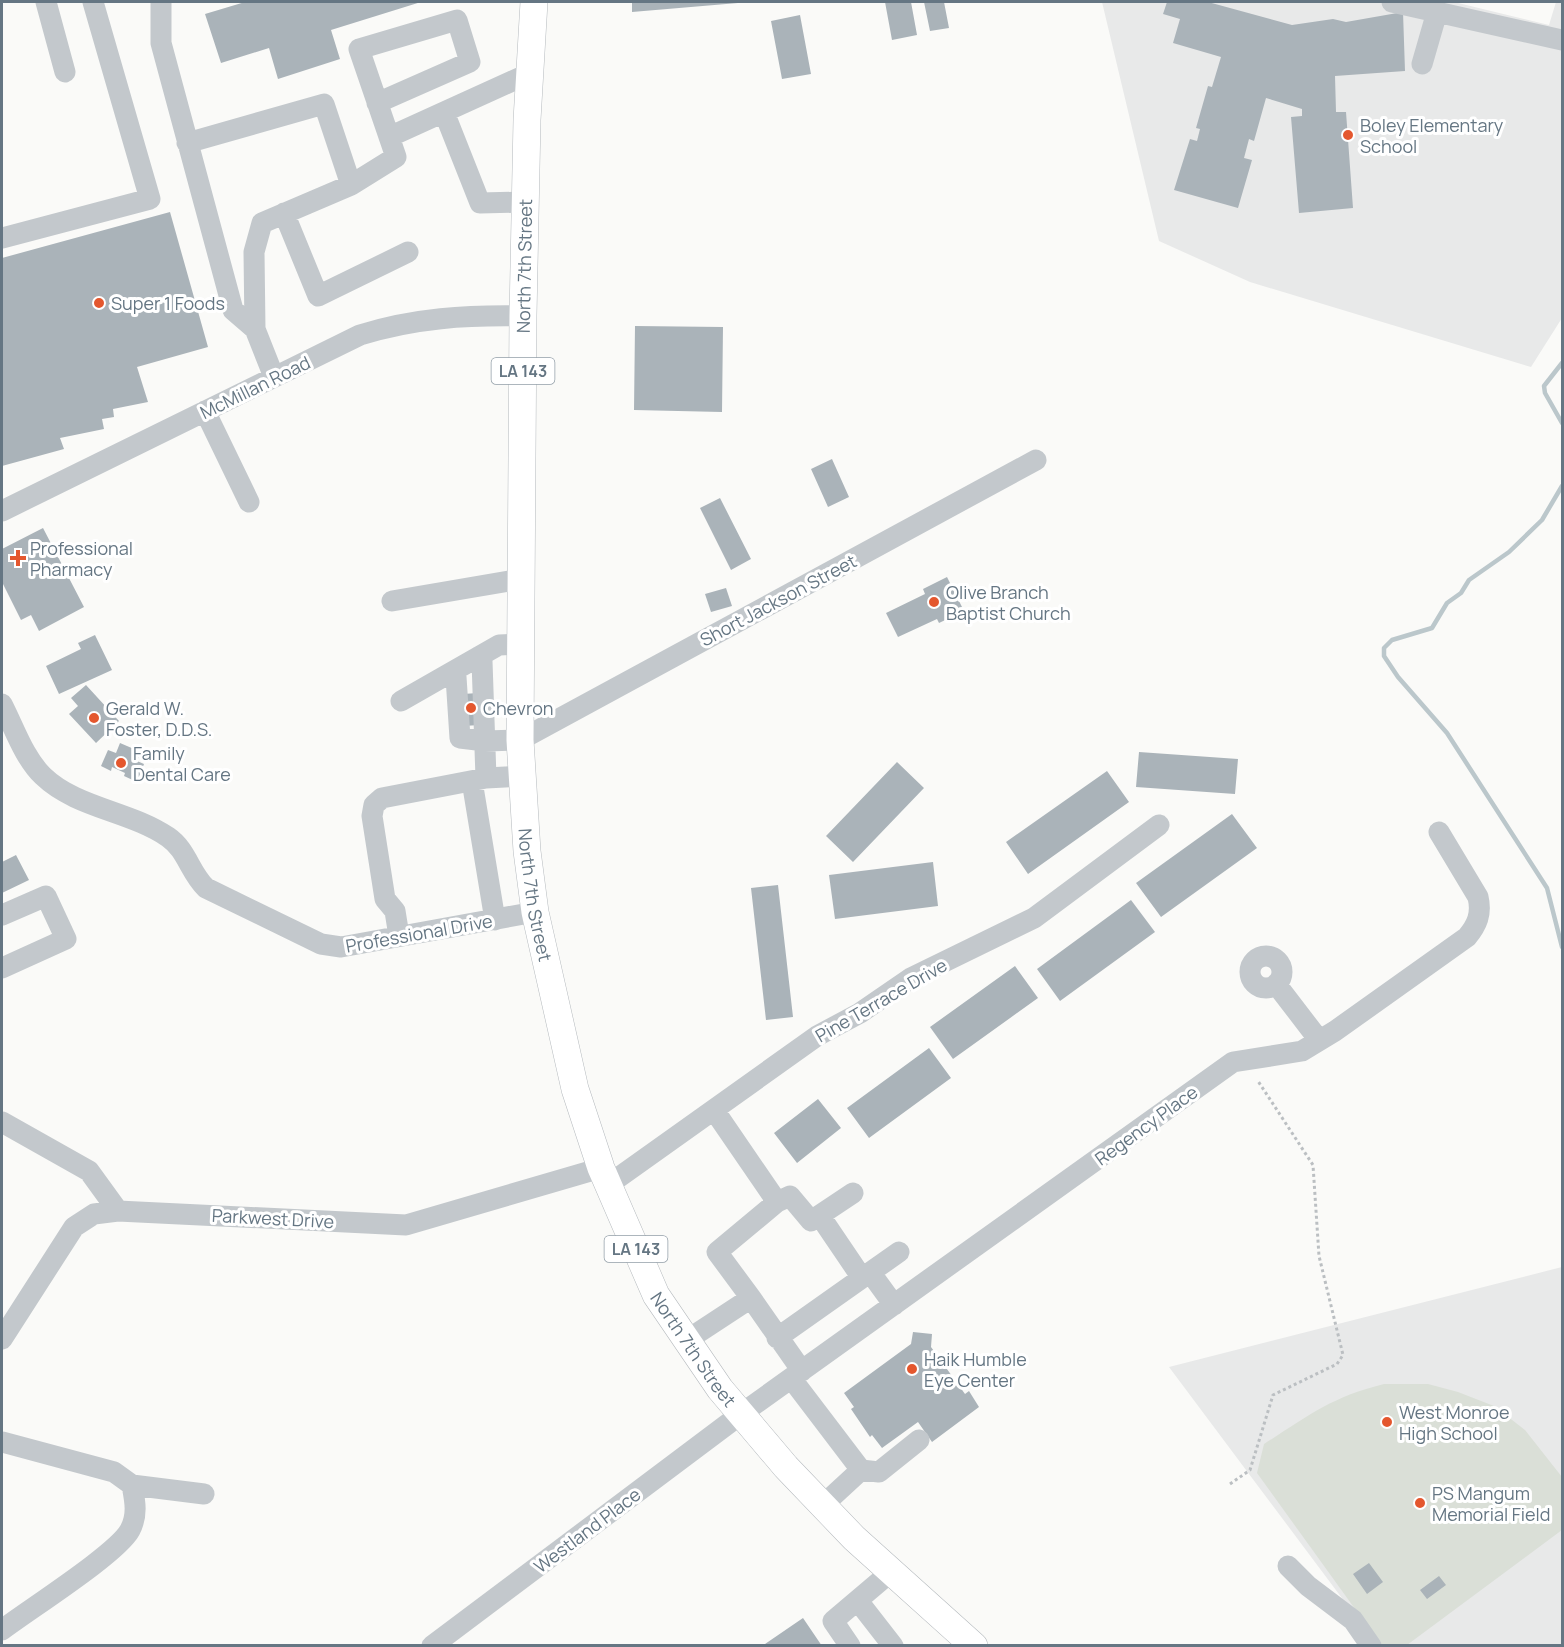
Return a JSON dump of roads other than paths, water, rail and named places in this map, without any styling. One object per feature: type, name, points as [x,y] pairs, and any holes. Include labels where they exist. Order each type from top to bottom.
[{"type":"main road","name":"North 7th Street","points":[[534,2],[525,202],[520,740],[535,912],[575,1089],[604,1177],[656,1295],[720,1389],[823,1505],[963,1643]]},
{"type":"street","points":[[46,2],[65,72]]},
{"type":"street","points":[[2,238],[150,198],[93,2]]},
{"type":"street","points":[[161,2],[161,43],[233,310],[255,329]]},
{"type":"street","points":[[1392,2],[1563,40]]},
{"type":"street","points":[[1422,64],[1437,12]]},
{"type":"street","points":[[274,377],[255,329],[254,252],[262,223],[351,185],[396,157],[389,137],[377,103],[358,49],[457,20],[470,62],[377,103]]},
{"type":"street","points":[[389,137],[530,73]]},
{"type":"street","points":[[187,143],[324,104],[351,185]]},
{"type":"street","points":[[444,112],[480,203],[525,202]]},
{"type":"street","points":[[284,213],[318,296],[408,252]]},
{"type":"street","name":"McMillan Road","points":[[2,511],[360,335],[394,324],[435,317],[523,316]]},
{"type":"street","points":[[205,411],[249,502]]},
{"type":"street","name":"Short Jackson Street","points":[[520,740],[1036,460]]},
{"type":"street","points":[[392,601],[521,579]]},
{"type":"street","points":[[401,701],[499,645],[521,644]]},
{"type":"street","points":[[478,657],[482,661],[485,741],[479,780],[495,920]]},
{"type":"street","points":[[453,672],[456,677],[458,734],[465,741],[520,740]]},
{"type":"street","name":"Professional Drive","points":[[2,704],[31,761],[44,777],[64,792],[168,837],[186,855],[197,877],[206,888],[321,944],[352,946],[535,912]]},
{"type":"street","points":[[399,936],[395,911],[386,899],[372,816],[374,806],[382,798],[479,780],[522,776]]},
{"type":"street","name":"Pine Terrace Drive","points":[[604,1177],[714,1110],[817,1036],[860,1013],[912,978],[1034,918],[1159,825]]},
{"type":"street","name":"Regency Place","points":[[741,1414],[1233,1062],[1302,1051],[1467,938],[1476,927],[1481,909],[1478,897],[1439,832]]},
{"type":"street","points":[[2,915],[46,896],[66,939],[2,968]]},
{"type":"street","points":[[1276,984],[1319,1040]]},
{"type":"street","points":[[714,1110],[777,1202]]},
{"type":"street","points":[[2,1122],[89,1171],[118,1211]]},
{"type":"street","name":"Parkwest Drive","points":[[2,1339],[74,1227],[94,1214],[118,1211],[406,1225],[604,1177]]},
{"type":"street","points":[[853,1193],[811,1221],[790,1196],[777,1202],[717,1252],[751,1298],[797,1374],[861,1470]]},
{"type":"street","points":[[820,1216],[866,1275],[894,1305]]},
{"type":"street","points":[[777,1338],[899,1252]]},
{"type":"street","points":[[687,1340],[751,1298]]},
{"type":"street","name":"Westland Place","points":[[432,1646],[741,1414]]},
{"type":"street","points":[[823,1505],[861,1470],[879,1472],[919,1440]]},
{"type":"street","points":[[2,1442],[114,1472],[132,1485],[204,1494]]},
{"type":"street","points":[[2,1630],[113,1549],[130,1531],[137,1509],[132,1485]]},
{"type":"street","points":[[1288,1566],[1308,1586],[1353,1620],[1371,1646]]},
{"type":"street","points":[[850,1646],[833,1621],[892,1571]]},
{"type":"street","points":[[858,1601],[893,1646]]},
{"type":"waterway","points":[[1562,363],[1544,386],[1545,393],[1562,423]]},
{"type":"waterway","points":[[1562,486],[1542,520],[1509,552],[1469,580],[1461,593],[1447,603],[1432,628],[1392,640],[1384,648],[1384,656],[1398,677],[1447,733],[1547,888],[1562,947]]},
{"type":"place","name":"Boley Elementary School","points":[[1348,135]]},
{"type":"place","name":"Super 1 Foods","points":[[99,303]]},
{"type":"place","name":"Professional Pharmacy","points":[[18,558]]},
{"type":"place","name":"Olive Branch Baptist Church","points":[[934,602]]},
{"type":"place","name":"Chevron","points":[[471,708]]},
{"type":"place","name":"Gerald W. Foster, D.D.S.","points":[[94,718]]},
{"type":"place","name":"Family Dental Care","points":[[121,763]]},
{"type":"place","name":"Haik Humble Eye Center","points":[[912,1369]]},
{"type":"place","name":"West Monroe High School","points":[[1387,1422]]},
{"type":"place","name":"PS Mangum Memorial Field","points":[[1420,1503]]}]
